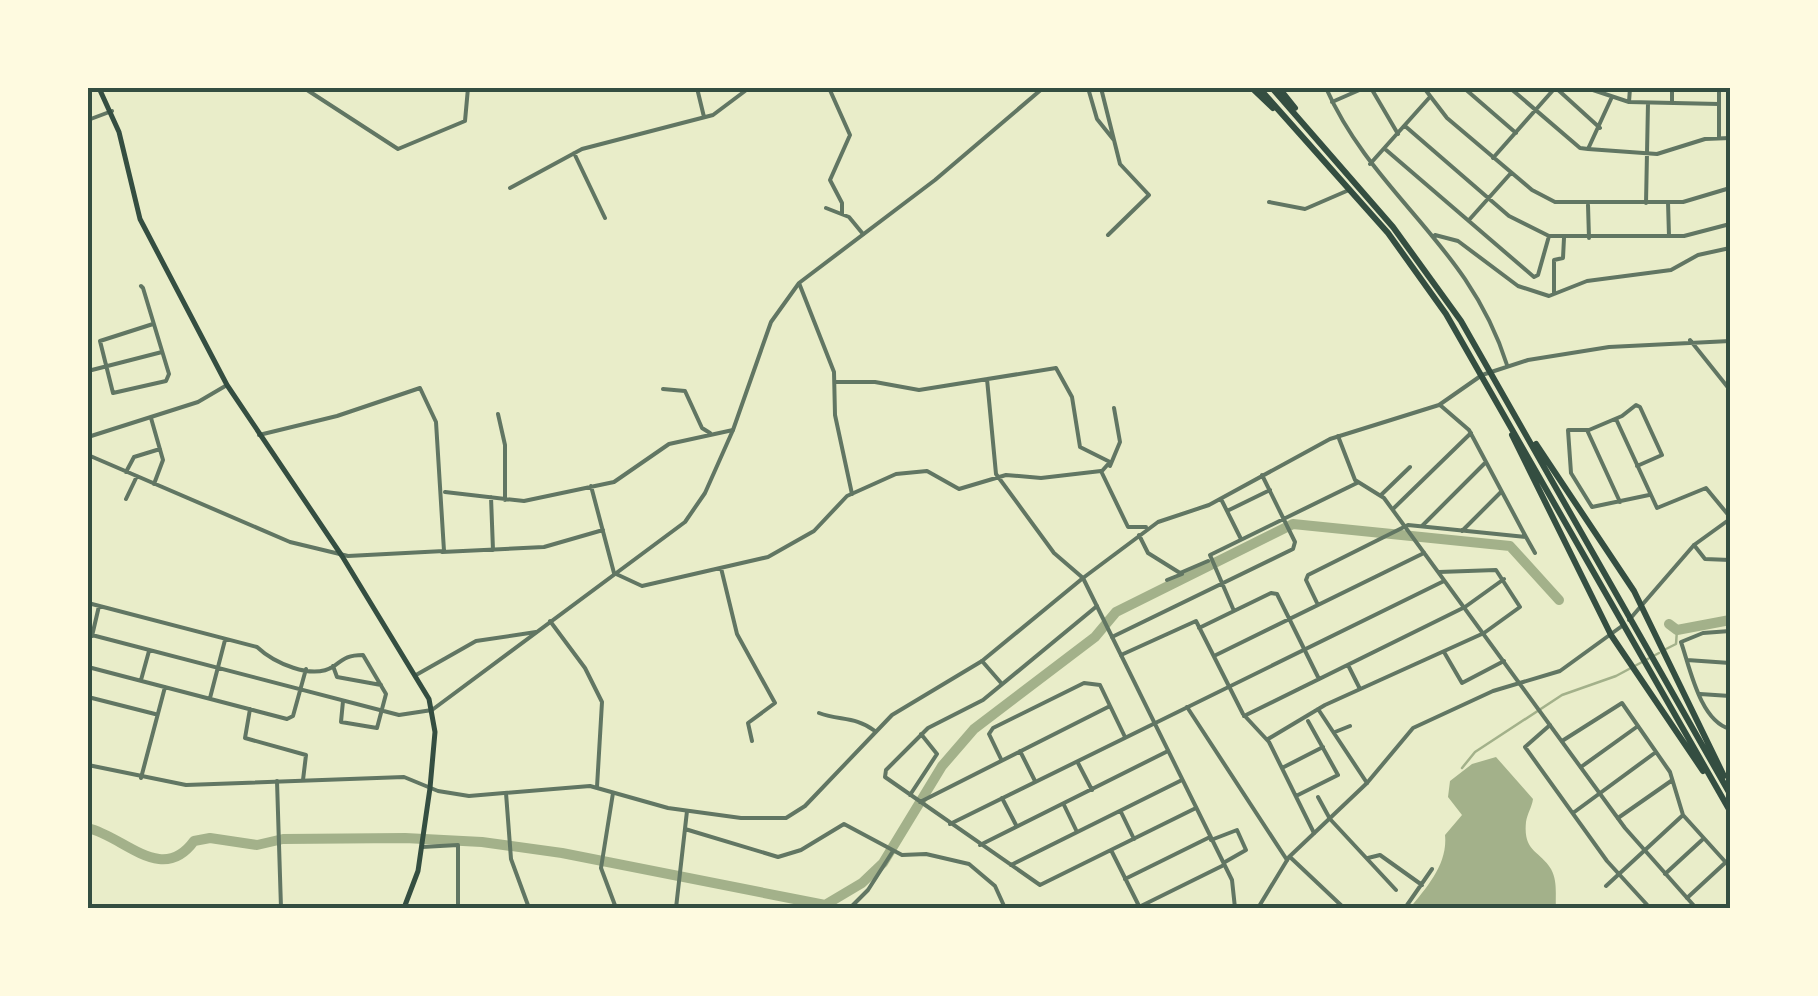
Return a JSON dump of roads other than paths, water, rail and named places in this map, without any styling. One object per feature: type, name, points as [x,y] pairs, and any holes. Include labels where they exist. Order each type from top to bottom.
[{"type":"highway","points":[[1256,88],[1350,189],[1424,283],[1507,402],[1643,608],[1730,794]]},
{"type":"highway","points":[[1275,88],[1424,268],[1486,374],[1612,636],[1719,792]]},
{"type":"highway","points":[[1507,402],[1730,794]]},
{"type":"highway","points":[[1506,418],[1730,811]]},
{"type":"main road","points":[[99,88],[112,110],[140,219],[227,385],[342,556],[416,675],[432,710],[435,732],[422,847],[414,889],[404,908]]},
{"type":"street","points":[[304,88],[398,150],[465,121],[468,88]]},
{"type":"street","points":[[697,88],[704,117]]},
{"type":"street","points":[[510,188],[574,153],[704,117],[732,104],[749,88]]},
{"type":"street","points":[[829,88],[850,134],[830,180],[842,203],[842,214]]},
{"type":"street","points":[[99,606],[90,635],[407,716],[432,710],[696,510],[734,430],[772,322],[799,283],[1043,88]]},
{"type":"street","points":[[1088,88],[1097,120],[1113,139]]},
{"type":"street","points":[[1101,88],[1122,167],[1149,195],[1108,235]]},
{"type":"street","points":[[1326,88],[1370,164],[1435,234],[1474,288],[1495,327],[1508,367]]},
{"type":"street","points":[[1332,102],[1353,90],[1368,88],[1398,134]]},
{"type":"street","points":[[1424,88],[1429,98],[1494,158],[1548,200],[1588,205],[1668,202],[1697,200],[1730,188]]},
{"type":"street","points":[[1464,88],[1516,133]]},
{"type":"street","points":[[1510,88],[1580,148],[1667,152],[1730,138]]},
{"type":"street","points":[[1494,158],[1556,88],[1600,128]]},
{"type":"street","points":[[1586,88],[1629,102],[1719,104]]},
{"type":"street","points":[[1629,102],[1630,88]]},
{"type":"street","points":[[1672,88],[1672,104]]},
{"type":"street","points":[[1719,88],[1719,138]]},
{"type":"street","points":[[1370,164],[1429,98]]},
{"type":"street","points":[[1588,149],[1611,99]]},
{"type":"street","points":[[1646,203],[1648,103]]},
{"type":"street","points":[[88,120],[112,110]]},
{"type":"street","points":[[1405,126],[1520,224],[1549,236],[1692,235],[1730,224]]},
{"type":"street","points":[[1385,148],[1534,278],[1549,236]]},
{"type":"street","points":[[574,153],[605,218]]},
{"type":"street","points":[[1469,220],[1511,173]]},
{"type":"street","points":[[1269,202],[1306,209],[1350,189]]},
{"type":"street","points":[[1668,202],[1669,236]]},
{"type":"street","points":[[1588,205],[1589,238]]},
{"type":"street","points":[[826,208],[842,214],[863,234]]},
{"type":"street","points":[[1435,234],[1458,242],[1518,286],[1554,294],[1588,281],[1671,270],[1698,255],[1730,248]]},
{"type":"street","points":[[1554,294],[1554,260],[1563,258],[1564,238]]},
{"type":"street","points":[[799,283],[818,322],[836,382],[834,415],[852,494]]},
{"type":"street","points":[[141,286],[162,352],[166,380],[118,396],[98,346],[101,340],[153,324]]},
{"type":"street","points":[[1690,340],[1730,390]]},
{"type":"street","points":[[88,765],[186,785],[404,777],[430,788],[469,796],[597,787],[687,811],[758,819],[790,816],[806,806],[875,731],[925,692],[982,661],[1148,528],[1221,498],[1338,436],[1439,404],[1486,374],[1609,347],[1730,341]]},
{"type":"street","points":[[88,370],[106,369],[162,352]]},
{"type":"street","points":[[836,382],[875,382],[920,390],[1056,368],[1073,400],[1080,446],[1106,458],[1110,466]]},
{"type":"street","points":[[987,379],[998,476],[1054,553],[1083,578],[1234,886],[1235,908]]},
{"type":"street","points":[[88,436],[198,402],[227,385]]},
{"type":"street","points":[[259,434],[337,416],[420,388],[436,422],[443,492],[442,552]]},
{"type":"street","points":[[663,389],[685,391],[702,428],[710,433]]},
{"type":"street","points":[[1439,404],[1471,433],[1535,553]]},
{"type":"street","points":[[1636,466],[1662,455],[1636,405],[1616,419],[1587,430],[1568,430],[1570,473],[1594,508],[1650,495]]},
{"type":"street","points":[[614,573],[642,586],[788,550],[852,494],[910,472],[930,472],[959,490],[998,476],[1046,478],[1101,471],[1110,466],[1120,442],[1114,408]]},
{"type":"street","points":[[498,414],[505,445],[506,500]]},
{"type":"street","points":[[151,418],[163,461],[154,484]]},
{"type":"street","points":[[1258,908],[1289,858],[1367,783],[1392,747],[1418,724],[1493,691],[1560,671],[1636,615],[1694,545],[1730,518],[1706,488],[1661,509],[1650,495],[1616,419]]},
{"type":"street","points":[[443,492],[506,500],[614,482],[669,444],[734,430]]},
{"type":"street","points":[[1587,430],[1620,502]]},
{"type":"street","points":[[1393,509],[1471,433]]},
{"type":"street","points":[[1338,436],[1357,483],[1380,495],[1393,509],[1618,818],[1696,908]]},
{"type":"street","points":[[126,472],[135,456],[160,449]]},
{"type":"street","points":[[88,455],[254,529],[342,556],[544,548],[604,530]]},
{"type":"street","points":[[1422,526],[1486,462]]},
{"type":"street","points":[[1380,495],[1410,467]]},
{"type":"street","points":[[1101,471],[1128,527],[1148,528]]},
{"type":"street","points":[[1112,637],[1294,548],[1296,542],[1262,475]]},
{"type":"street","points":[[126,499],[136,476]]},
{"type":"street","points":[[1234,611],[1210,560],[1212,554],[1357,483]]},
{"type":"street","points":[[590,486],[614,573]]},
{"type":"street","points":[[1227,512],[1270,490]]},
{"type":"street","points":[[1462,530],[1502,491]]},
{"type":"street","points":[[491,497],[493,550]]},
{"type":"street","points":[[1221,498],[1242,540]]},
{"type":"street","points":[[1318,605],[1306,580],[1308,574],[1405,526],[1526,537]]},
{"type":"street","points":[[1140,535],[1148,553],[1182,574]]},
{"type":"street","points":[[1694,545],[1705,559],[1730,560]]},
{"type":"street","points":[[1214,656],[1424,553]]},
{"type":"street","points":[[1167,580],[1210,560]]},
{"type":"street","points":[[722,568],[737,634],[775,703],[748,724],[752,741]]},
{"type":"street","points":[[1268,740],[1359,688],[1484,633],[1520,607],[1496,570],[1439,572]]},
{"type":"street","points":[[1244,716],[1465,607],[1504,579]]},
{"type":"street","points":[[950,824],[1445,580]]},
{"type":"street","points":[[1200,628],[1272,593],[1319,678]]},
{"type":"street","points":[[88,602],[258,647],[273,662],[306,669],[332,666],[340,658],[364,655],[386,694],[374,729],[342,723],[343,700]]},
{"type":"street","points":[[1097,606],[975,705],[921,734],[885,771],[885,777],[1040,885],[1196,808]]},
{"type":"street","points":[[1121,655],[1192,620],[1200,628],[1244,716],[1268,740],[1314,834]]},
{"type":"street","points":[[550,621],[585,668],[602,702],[597,787]]},
{"type":"street","points":[[416,675],[476,640],[536,632]]},
{"type":"street","points":[[1730,632],[1682,638],[1700,694],[1716,720],[1730,728]]},
{"type":"street","points":[[210,698],[226,638]]},
{"type":"street","points":[[141,681],[148,650]]},
{"type":"street","points":[[1444,652],[1462,682],[1504,661]]},
{"type":"street","points":[[1687,660],[1730,664]]},
{"type":"street","points":[[982,661],[1002,684]]},
{"type":"street","points":[[1348,665],[1359,688]]},
{"type":"street","points":[[332,666],[336,677],[381,685]]},
{"type":"street","points":[[88,667],[290,718],[306,669]]},
{"type":"street","points":[[1002,760],[989,734],[993,728],[1084,684],[1100,685],[1125,737]]},
{"type":"street","points":[[141,778],[165,687]]},
{"type":"street","points":[[1700,694],[1730,696]]},
{"type":"street","points":[[88,696],[158,715]]},
{"type":"street","points":[[1562,742],[1617,703],[1638,726],[1672,780],[1683,815],[1728,865],[1686,898]]},
{"type":"street","points":[[920,802],[1110,706]]},
{"type":"street","points":[[1187,708],[1289,858],[1344,908]]},
{"type":"street","points":[[250,709],[245,738],[306,754],[303,780]]},
{"type":"street","points":[[1318,710],[1367,783]]},
{"type":"street","points":[[819,713],[833,718],[848,716],[875,731]]},
{"type":"street","points":[[1296,796],[1338,776],[1307,720]]},
{"type":"street","points":[[1550,725],[1525,747],[1619,874],[1650,908]]},
{"type":"street","points":[[1335,732],[1350,726]]},
{"type":"street","points":[[1581,767],[1638,726]]},
{"type":"street","points":[[910,795],[937,754],[921,734]]},
{"type":"street","points":[[1282,768],[1324,746]]},
{"type":"street","points":[[1020,751],[1035,781]]},
{"type":"street","points":[[980,845],[1168,751]]},
{"type":"street","points":[[1572,813],[1656,752]]},
{"type":"street","points":[[1077,760],[1092,790]]},
{"type":"street","points":[[1010,866],[1182,780]]},
{"type":"street","points":[[1618,818],[1672,780]]},
{"type":"street","points":[[277,781],[281,908]]},
{"type":"street","points":[[506,793],[510,859],[529,908]]},
{"type":"street","points":[[612,793],[601,871],[616,908]]},
{"type":"street","points":[[1318,797],[1330,819],[1396,890]]},
{"type":"street","points":[[1002,798],[1016,826]]},
{"type":"street","points":[[1063,804],[1077,832]]},
{"type":"street","points":[[1120,810],[1134,839]]},
{"type":"street","points":[[676,908],[687,811]]},
{"type":"street","points":[[1606,886],[1683,815]]},
{"type":"street","points":[[686,828],[778,857],[801,850],[844,824],[893,851],[969,864],[995,886],[1006,908]]},
{"type":"street","points":[[1111,850],[1125,879],[1139,908],[1246,850],[1233,829],[1125,879]]},
{"type":"street","points":[[1665,874],[1704,839]]},
{"type":"street","points":[[422,847],[458,846],[458,908]]},
{"type":"street","points":[[850,908],[868,890],[893,851]]},
{"type":"street","points":[[1368,858],[1380,855],[1422,885]]},
{"type":"street","points":[[1406,908],[1432,869]]},
{"type":"waterway","points":[[88,828],[156,859],[169,859],[194,841],[210,838],[257,845],[283,839],[482,842],[562,853],[825,905],[862,883],[883,863],[942,766],[974,729],[1095,637],[1116,612],[1293,524],[1510,546],[1559,600]]},
{"type":"waterway","points":[[1669,624],[1677,630],[1730,620]]},
{"type":"waterway","points":[[1666,649],[1676,644],[1677,630]]},
{"type":"waterway","points":[[1462,768],[1475,752],[1562,695],[1616,676],[1659,653]]}]
